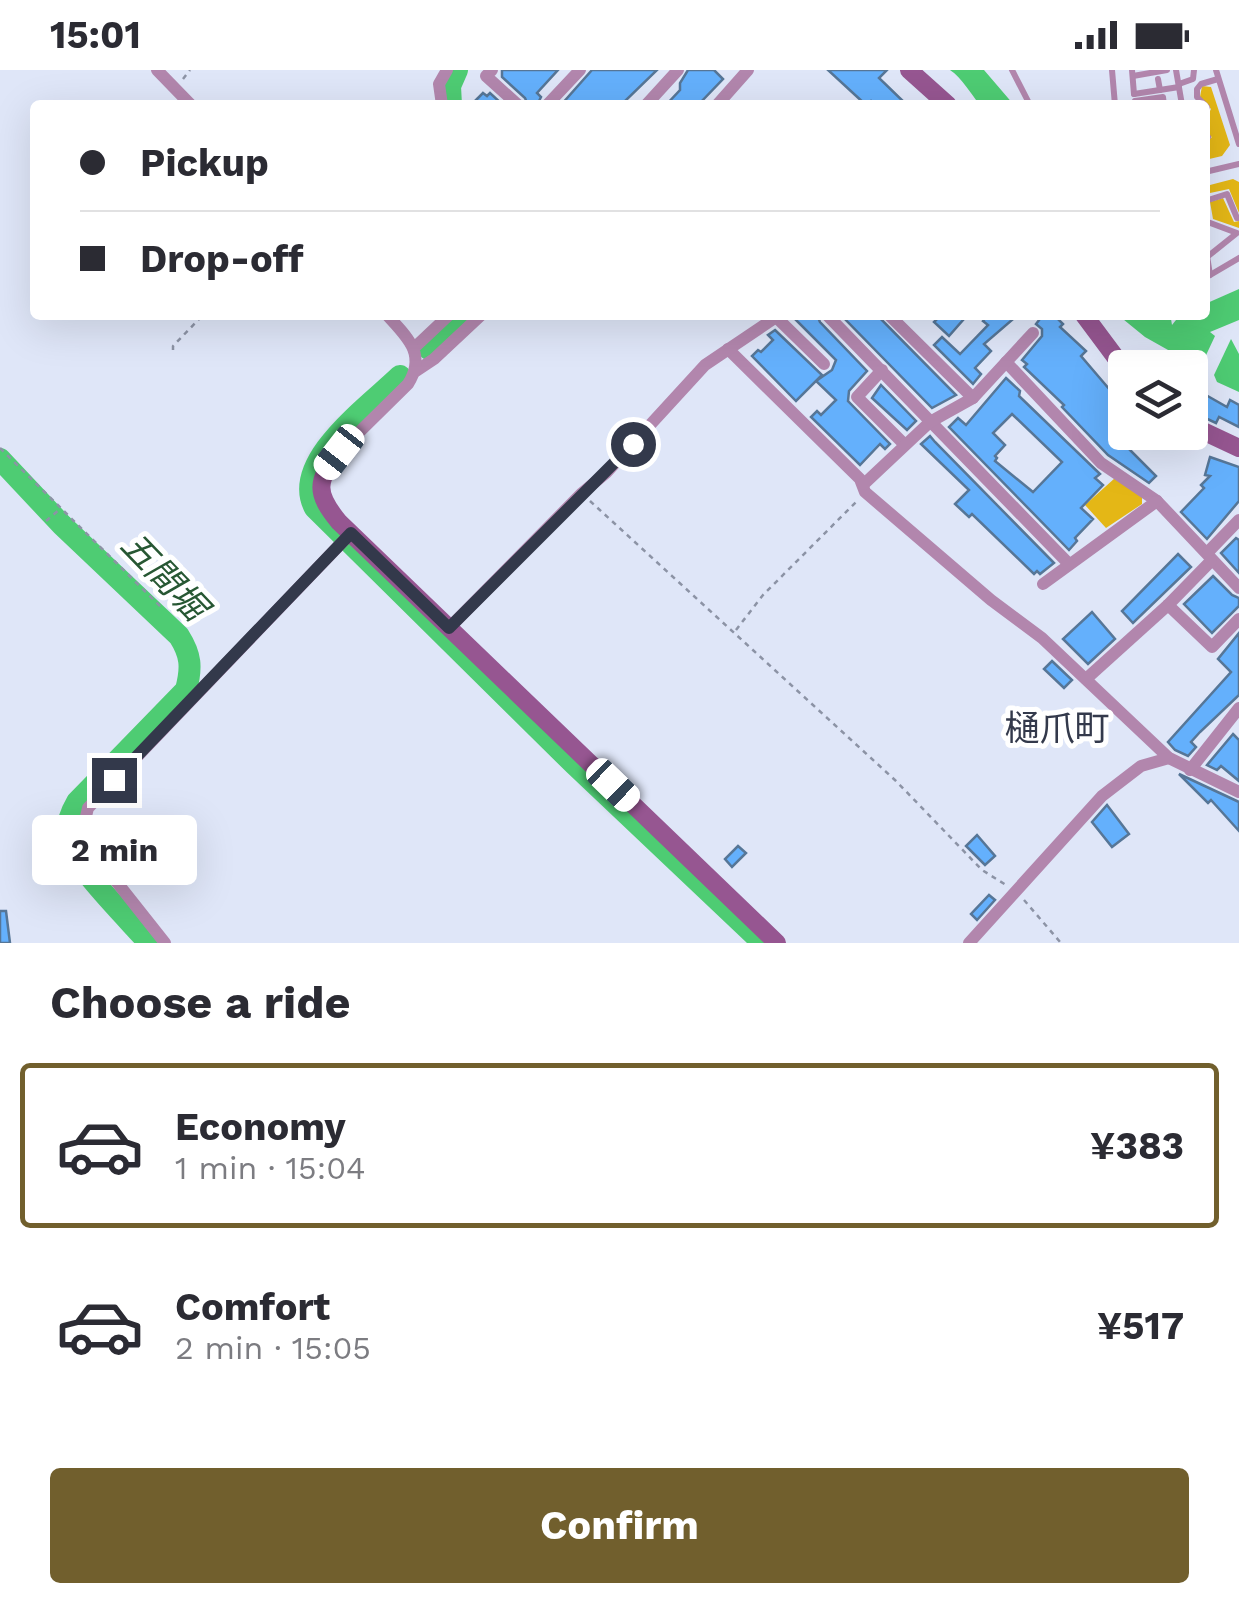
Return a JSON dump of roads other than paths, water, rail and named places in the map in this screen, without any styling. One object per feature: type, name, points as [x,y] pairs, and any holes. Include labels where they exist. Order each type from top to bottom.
[{"type":"street","points":[[157,70],[187,100]]},
{"type":"street","points":[[442,100],[440,84],[446,70]]},
{"type":"street","points":[[492,70],[486,76],[512,100]]},
{"type":"street","points":[[552,100],[580,70]]},
{"type":"street","points":[[651,100],[678,70]]},
{"type":"street","points":[[721,100],[748,70]]},
{"type":"street","points":[[909,70],[942,100]]},
{"type":"street","points":[[391,320],[414,348],[416,371]]},
{"type":"street","points":[[414,348],[444,320]]},
{"type":"street","points":[[476,320],[416,371],[325,469],[320,484],[327,508],[777,943]]},
{"type":"street","points":[[449,628],[582,493],[606,474],[706,365],[773,320]]},
{"type":"street","points":[[782,320],[824,364]]},
{"type":"street","points":[[832,320],[1069,564]]},
{"type":"street","points":[[894,320],[972,398]]},
{"type":"street","points":[[1088,320],[1110,350]]},
{"type":"street","points":[[865,488],[904,444],[930,422],[972,398],[1033,333]]},
{"type":"street","points":[[728,348],[865,488],[1086,678],[1169,758],[1239,792]]},
{"type":"street","points":[[1006,362],[1101,463],[1157,500],[1239,588]]},
{"type":"street","points":[[882,370],[857,397],[904,444]]},
{"type":"street","points":[[1208,433],[1239,448]]},
{"type":"street","points":[[1043,584],[1157,500]]},
{"type":"street","points":[[1086,678],[1168,605],[1239,520]]},
{"type":"street","points":[[165,943],[88,847],[84,825],[88,808],[351,533]]},
{"type":"street","points":[[1168,605],[1212,647],[1239,620]]},
{"type":"street","points":[[1190,770],[1239,708]]},
{"type":"street","points":[[969,943],[1102,796],[1141,766],[1169,758]]},
{"type":"lane","points":[[1012,70],[1027,100]]},
{"type":"lane","points":[[1112,70],[1115,100]]},
{"type":"lane","points":[[1135,100],[1133,73],[1157,74],[1167,70]]},
{"type":"lane","points":[[1176,70],[1181,100]]},
{"type":"lane","points":[[1135,100],[1194,79],[1194,70]]},
{"type":"lane","points":[[1157,74],[1160,90]]},
{"type":"lane","points":[[1198,100],[1196,89],[1217,74],[1239,144]]},
{"type":"lane","points":[[1135,100],[1163,100]]},
{"type":"lane","points":[[1210,171],[1239,164]]},
{"type":"lane","points":[[1210,199],[1227,194],[1239,218]]},
{"type":"lane","points":[[1210,224],[1236,234],[1210,255]]},
{"type":"lane","points":[[1210,276],[1239,258]]},
{"type":"waterway","points":[[451,100],[450,86],[457,70]]},
{"type":"waterway","points":[[429,349],[459,320]]},
{"type":"waterway","points":[[400,376],[336,436],[323,454],[313,472],[310,490],[315,508],[574,764],[763,943]]},
{"type":"waterway","name":"五間堀","points":[[0,459],[62,525],[179,636],[188,655],[186,690],[77,802],[68,826],[68,841],[80,864],[149,943]]},
{"type":"district","name":"樋爪町","points":[[1057,728]]}]
